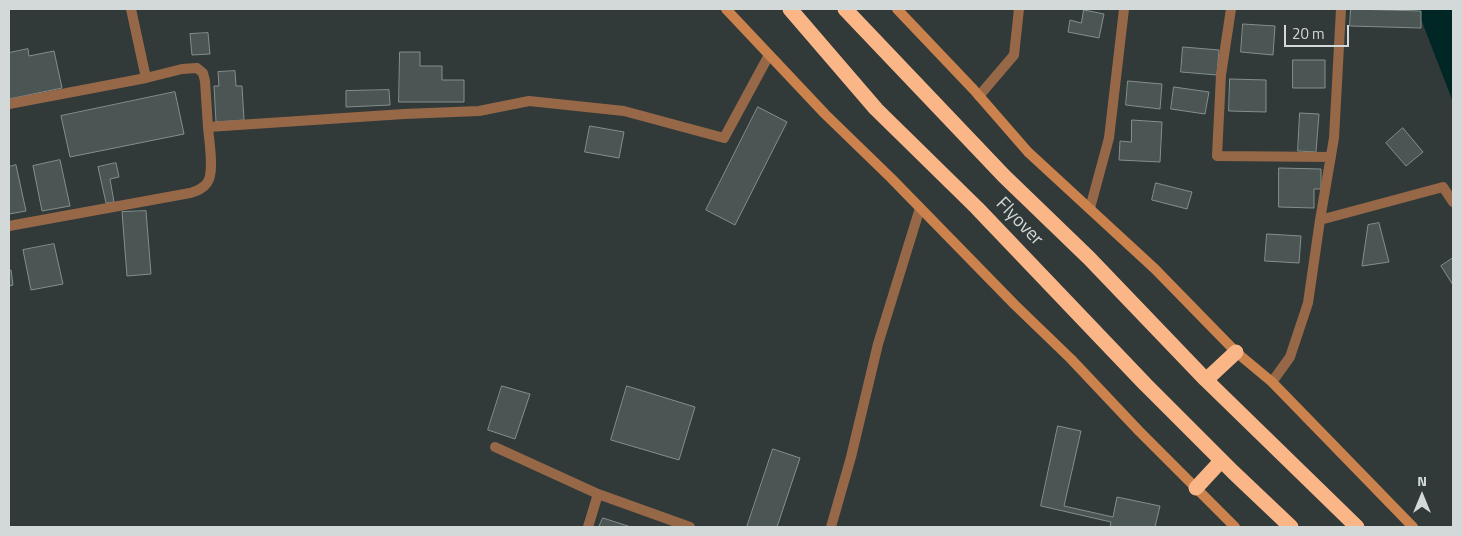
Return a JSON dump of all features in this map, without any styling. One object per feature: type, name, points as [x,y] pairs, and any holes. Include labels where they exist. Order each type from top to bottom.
[{"type":"highway","name":"Flyover","points":[[790,9],[876,109],[977,208],[1221,461],[1291,527]]},
{"type":"highway","name":"Flyover","points":[[845,9],[1004,176],[1089,258],[1206,380],[1357,527]]},
{"type":"highway","points":[[1206,380],[1236,352]]},
{"type":"highway","points":[[1196,488],[1221,461]]},
{"type":"street","points":[[131,9],[146,78]]},
{"type":"street","points":[[726,9],[825,114],[1015,305],[1072,359],[1235,527]]},
{"type":"street","points":[[897,9],[979,96],[1028,152],[1155,269],[1236,352],[1272,382],[1414,527]]},
{"type":"street","points":[[979,96],[1014,55],[1019,9]]},
{"type":"street","points":[[1090,208],[1110,138],[1124,9]]},
{"type":"street","points":[[1230,9],[1221,75],[1217,156],[1331,157]]},
{"type":"street","points":[[1272,382],[1290,357],[1308,303],[1334,138],[1341,9]]},
{"type":"street","points":[[208,127],[479,111],[529,101],[624,111],[724,138],[769,55]]},
{"type":"street","points":[[9,104],[146,78],[182,69],[197,68],[202,73],[204,81],[211,174],[207,183],[199,190],[190,193],[9,226]]},
{"type":"street","points":[[1320,220],[1443,187],[1453,202]]},
{"type":"street","points":[[831,527],[851,457],[878,344],[920,208]]},
{"type":"street","points":[[495,447],[598,494],[690,527]]},
{"type":"street","points":[[588,527],[598,494]]},
{"type":"water","points":[[1417,9],[1453,9],[1453,102]]},
{"type":"building","points":[[1351,9],[1421,11],[1421,28],[1350,26]]},
{"type":"building","points":[[1084,10],[1104,14],[1099,38],[1068,32],[1070,20],[1081,23]]},
{"type":"building","points":[[1243,24],[1275,26],[1273,55],[1241,52]]},
{"type":"building","points":[[208,33],[210,54],[192,55],[190,34]]},
{"type":"building","points":[[1183,47],[1219,50],[1217,75],[1181,72]]},
{"type":"building","points":[[28,49],[29,56],[54,51],[62,88],[9,99],[9,53]]},
{"type":"building","points":[[400,52],[420,52],[420,66],[442,66],[442,80],[464,80],[464,102],[399,102]]},
{"type":"building","points":[[1293,60],[1325,60],[1325,88],[1293,88]]},
{"type":"building","points":[[235,71],[236,86],[242,86],[244,120],[216,122],[214,86],[219,86],[218,72]]},
{"type":"building","points":[[1230,79],[1266,80],[1266,112],[1229,111]]},
{"type":"building","points":[[1128,81],[1162,84],[1160,109],[1126,105]]},
{"type":"building","points":[[1174,87],[1209,92],[1205,114],[1171,109]]},
{"type":"building","points":[[389,90],[390,105],[346,107],[346,91]]},
{"type":"building","points":[[175,92],[184,134],[70,157],[61,116]]},
{"type":"building","points":[[758,107],[787,122],[735,225],[706,210]]},
{"type":"building","points":[[1300,113],[1319,114],[1316,152],[1298,151]]},
{"type":"building","points":[[1132,120],[1162,122],[1160,162],[1119,160],[1120,141],[1131,142]]},
{"type":"building","points":[[590,126],[624,132],[619,158],[585,152]]},
{"type":"building","points":[[1403,128],[1423,152],[1406,166],[1386,143]]},
{"type":"building","points":[[60,160],[70,206],[42,211],[33,166]]},
{"type":"building","points":[[116,163],[119,177],[110,179],[114,202],[106,203],[98,167]]},
{"type":"building","points":[[16,165],[26,211],[9,214],[9,167]]},
{"type":"building","points":[[1279,168],[1321,169],[1321,189],[1314,189],[1314,208],[1279,207]]},
{"type":"building","points":[[1156,183],[1192,192],[1187,209],[1152,200]]},
{"type":"building","points":[[146,211],[151,274],[127,276],[122,212]]},
{"type":"building","points":[[1379,223],[1389,262],[1362,266],[1368,225]]},
{"type":"building","points":[[1267,234],[1301,236],[1299,263],[1265,261]]},
{"type":"building","points":[[54,244],[63,284],[31,290],[23,250]]},
{"type":"building","points":[[1453,258],[1453,285],[1441,266]]},
{"type":"building","points":[[9,270],[11,270],[13,285],[9,286]]},
{"type":"building","points":[[502,386],[530,394],[515,439],[488,430]]},
{"type":"building","points":[[627,386],[695,407],[679,460],[611,440]]},
{"type":"building","points":[[1058,426],[1081,431],[1064,506],[1113,517],[1117,497],[1160,506],[1155,527],[1110,527],[1111,522],[1041,506]]},
{"type":"building","points":[[773,449],[800,458],[777,527],[747,527]]},
{"type":"building","points":[[603,518],[631,527],[599,527]]}]
